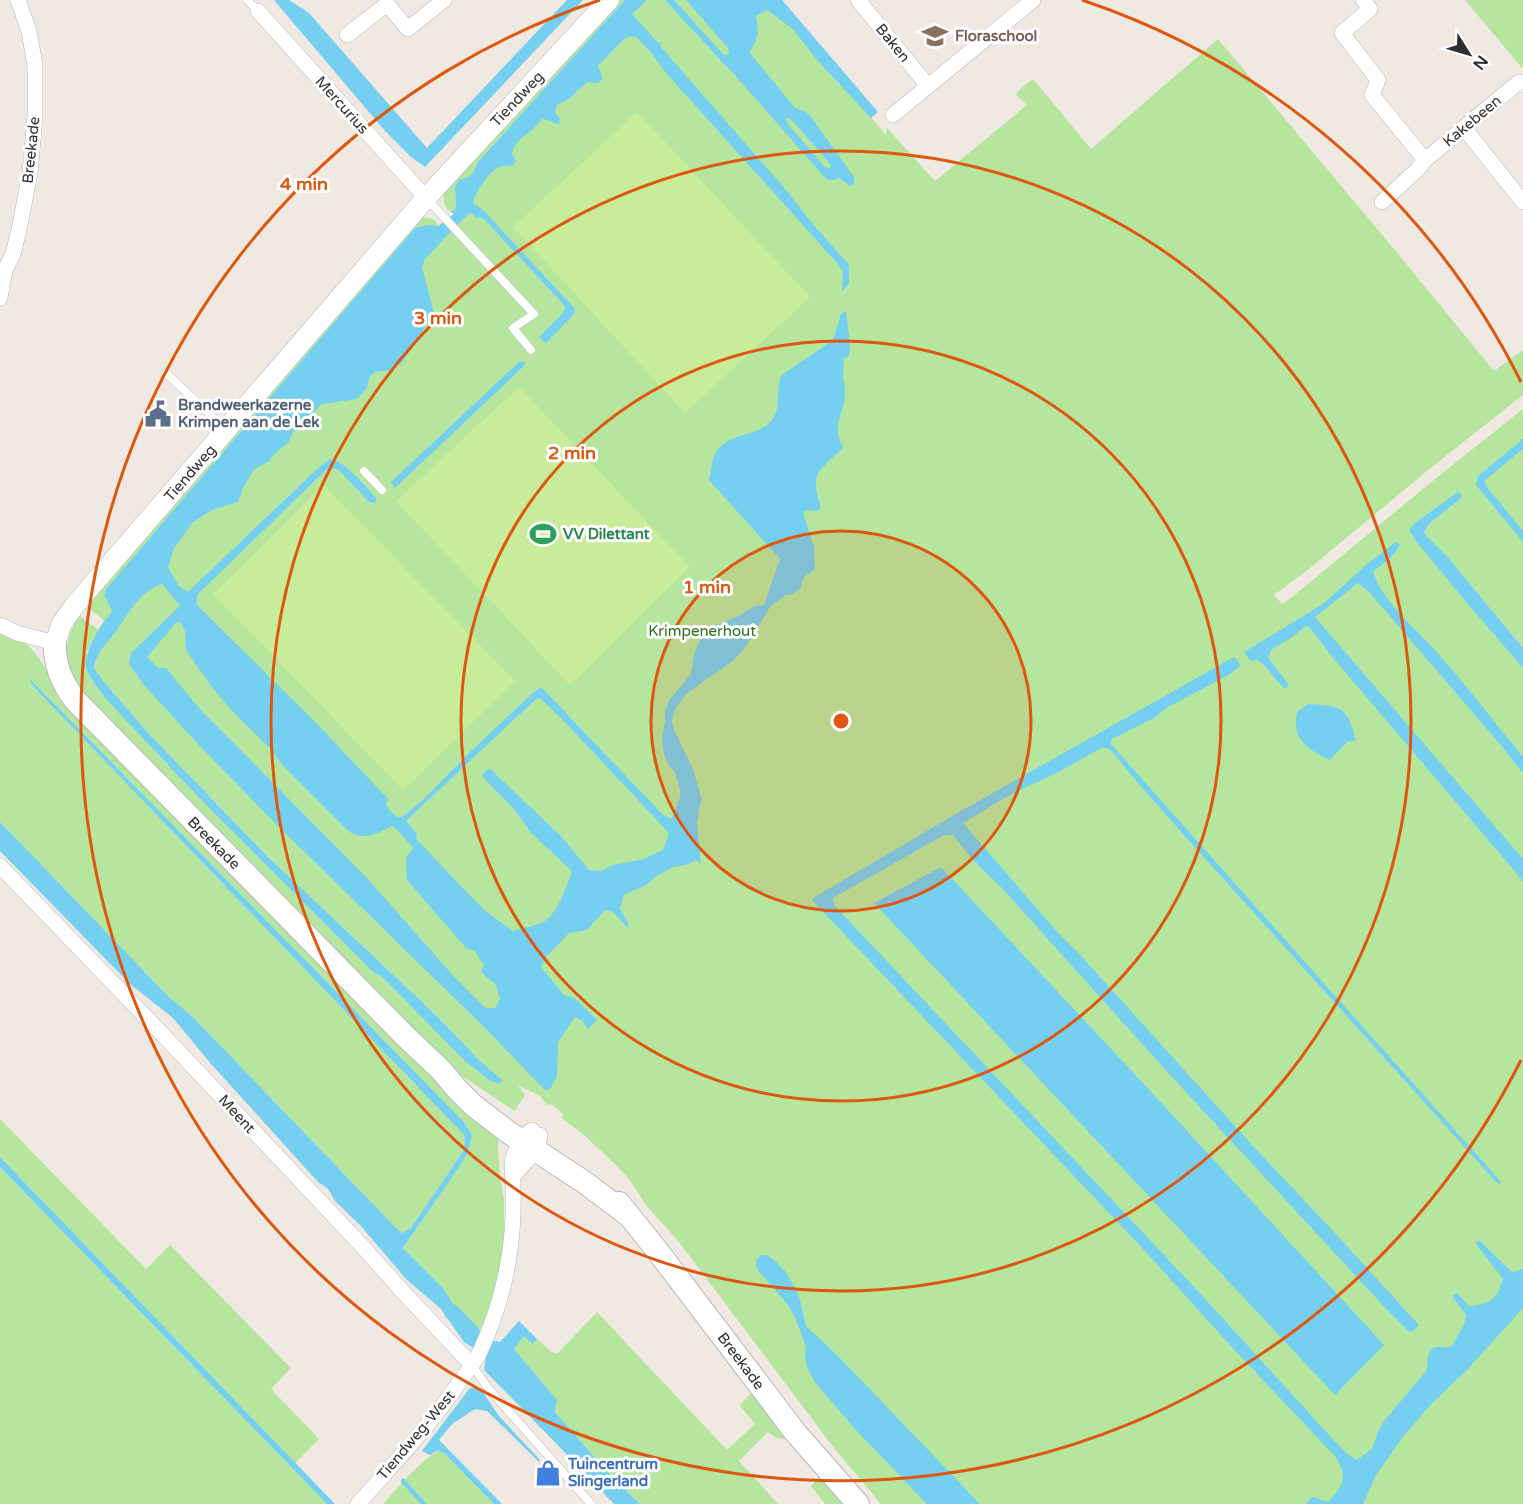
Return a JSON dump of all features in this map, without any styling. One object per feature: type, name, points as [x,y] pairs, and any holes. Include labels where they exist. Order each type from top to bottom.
[{"type":"main road","name":"Breekade","points":[[56,643],[56,664],[62,682],[74,699],[405,1036],[441,1070],[628,1215],[795,1432],[858,1504]]},
{"type":"street","name":"Breekade","points":[[0,298],[5,270],[13,254],[24,207],[30,174],[35,116],[35,65],[29,31],[18,0]]},
{"type":"street","points":[[347,35],[387,4],[408,29],[444,0]]},
{"type":"street","name":"Tiendweg","points":[[56,643],[62,623],[75,605],[194,467],[221,426],[426,198],[609,0]]},
{"type":"street","name":"Baken","points":[[858,0],[928,86]]},
{"type":"street","points":[[893,115],[1033,0]]},
{"type":"street","points":[[1363,0],[1370,9],[1342,33],[1378,80],[1372,95],[1425,160]]},
{"type":"street","name":"Mercurius","points":[[252,6],[426,198]]},
{"type":"street","name":"Kakebeen","points":[[1382,202],[1425,160],[1519,82]]},
{"type":"street","points":[[1464,128],[1523,202]]},
{"type":"street","points":[[0,625],[17,633],[56,643]]},
{"type":"street","name":"Meent","points":[[0,866],[165,1037],[403,1292],[475,1360]]},
{"type":"street","name":"Tiendweg-West","points":[[358,1504],[443,1407],[475,1360],[498,1307],[508,1268],[512,1234],[513,1176],[532,1139]]},
{"type":"lane","points":[[426,198],[534,314],[513,328],[531,350]]},
{"type":"lane","points":[[166,373],[221,426]]},
{"type":"lane","points":[[364,471],[382,490]]},
{"type":"lane","points":[[475,1360],[488,1388],[591,1504]]},
{"type":"green space","points":[[614,0],[625,0],[477,163],[475,172],[455,188],[456,208],[453,211],[447,210],[443,192]]},
{"type":"green space","name":"Krimpenerhout","points":[[638,0],[771,0],[886,135],[887,128],[935,181],[1027,105],[1016,95],[1033,79],[1091,149],[1218,39],[1494,371],[1523,350],[1523,395],[1274,595],[1282,604],[1292,597],[1523,409],[1523,648],[1446,555],[1424,533],[1429,524],[1461,498],[1458,493],[1413,525],[1523,656],[1523,1504],[881,1504],[834,1448],[679,1242],[646,1205],[630,1180],[614,1163],[562,1118],[563,1114],[551,1104],[547,1105],[540,1096],[518,1085],[525,1095],[515,1111],[441,1060],[92,708],[76,683],[69,666],[67,647],[78,615],[99,630],[87,652],[90,677],[161,758],[372,971],[382,977],[465,1061],[489,1080],[501,1080],[439,1018],[268,857],[150,735],[94,668],[97,657],[94,650],[132,588]]},
{"type":"green space","points":[[1465,0],[1523,0],[1523,69]]},
{"type":"green space","points":[[637,112],[810,297],[685,413],[513,227]]},
{"type":"green space","points":[[423,217],[433,219],[438,226],[426,225],[415,228],[106,589],[104,595],[113,611],[105,621],[85,605],[414,220]]},
{"type":"green space","name":"VV Dilettant","points":[[519,387],[690,567],[570,685],[396,501]]},
{"type":"green space","points":[[324,485],[515,681],[403,790],[213,594]]},
{"type":"green space","points":[[0,630],[31,649],[44,666],[59,699],[368,1009],[499,1134],[498,1150],[504,1201],[504,1248],[495,1292],[485,1324],[472,1335],[403,1248],[466,1156],[472,1134],[463,1121],[31,680],[31,684],[464,1135],[464,1150],[411,1228],[402,1233],[396,1228],[192,1016],[169,997],[0,822]]},
{"type":"green space","points":[[0,1119],[146,1269],[170,1245],[291,1368],[271,1389],[319,1439],[295,1463],[0,1157]]},
{"type":"green space","points":[[0,1167],[327,1504],[0,1504]]},
{"type":"green space","points":[[597,1312],[727,1450],[755,1424],[740,1406],[754,1389],[791,1438],[779,1438],[768,1432],[739,1461],[778,1504],[640,1504],[614,1479],[555,1412],[557,1400],[514,1349],[524,1335],[531,1344],[537,1339],[557,1354]]},
{"type":"green space","points":[[439,1450],[494,1504],[383,1504],[416,1468]]},
{"type":"green space","points":[[820,1476],[846,1504],[825,1504],[811,1486]]},
{"type":"water","points":[[274,0],[289,0],[309,13],[427,148],[567,0],[583,0],[425,167],[411,157],[385,131]]},
{"type":"water","points":[[625,0],[647,0],[632,14],[658,43],[662,42],[660,46],[849,265],[849,284],[842,291],[843,272],[838,264],[666,73],[650,51],[635,36],[625,38],[598,66],[603,79],[597,83],[587,82],[569,99],[557,105],[555,112],[560,119],[559,124],[542,119],[519,140],[512,154],[516,161],[512,166],[499,167],[494,170],[479,189],[473,203],[483,210],[575,309],[572,316],[546,343],[539,337],[563,313],[564,305],[484,219],[476,218],[471,212],[425,259],[422,267],[434,313],[402,363],[391,370],[375,372],[369,378],[367,388],[357,399],[322,404],[293,432],[288,443],[268,462],[254,469],[238,502],[212,510],[192,523],[173,550],[168,568],[179,586],[188,592],[315,471],[329,459],[335,460],[355,475],[377,499],[374,503],[369,502],[339,470],[332,468],[326,470],[199,593],[197,605],[319,726],[388,799],[386,804],[389,810],[397,817],[402,817],[423,800],[471,751],[540,688],[663,815],[672,819],[680,797],[680,789],[675,772],[664,755],[662,736],[665,711],[670,699],[691,674],[694,654],[708,628],[739,616],[754,606],[764,605],[780,559],[709,480],[716,452],[728,441],[760,429],[772,420],[777,409],[782,375],[833,340],[841,314],[846,311],[850,343],[849,356],[844,358],[845,396],[838,427],[843,446],[818,474],[816,488],[821,508],[817,511],[806,510],[803,513],[814,547],[815,569],[804,577],[800,589],[785,595],[770,607],[747,645],[733,661],[686,694],[674,711],[672,722],[674,730],[693,769],[702,800],[697,823],[701,864],[697,860],[673,867],[656,876],[648,884],[624,895],[620,908],[629,929],[613,912],[605,910],[587,930],[569,933],[547,956],[541,967],[564,995],[576,999],[597,1020],[588,1029],[583,1021],[575,1017],[558,1042],[557,1077],[550,1089],[545,1090],[481,1024],[277,825],[143,684],[129,664],[131,653],[180,606],[162,584],[148,591],[137,601],[101,650],[94,668],[150,735],[268,857],[439,1018],[480,1061],[502,1080],[499,1084],[489,1080],[465,1061],[223,822],[100,691],[86,667],[92,643],[101,625],[112,611],[104,595],[106,589],[415,228],[427,225],[438,226],[454,214],[450,211],[456,208],[455,188],[458,180],[471,175],[477,163]],"holes":[[[180,621],[185,631],[186,650],[211,686],[233,712],[269,747],[284,767],[348,831],[365,836],[392,826],[413,848],[406,858],[407,880],[466,948],[475,951],[484,965],[481,972],[496,985],[500,999],[495,1008],[485,1008],[457,980],[366,877],[199,708],[166,668],[158,668],[147,657]],[[537,698],[541,699],[562,719],[669,833],[663,850],[644,859],[613,865],[601,871],[589,870],[561,836],[490,769],[485,771],[482,776],[514,809],[531,833],[572,871],[562,898],[550,917],[538,924],[513,931],[484,910],[416,839],[417,834],[406,821]]]},
{"type":"water","points":[[665,0],[674,0],[724,55],[729,54],[728,48],[686,0],[782,0],[878,112],[871,118],[817,60],[793,29],[767,10],[756,16],[757,35],[749,52],[795,108],[805,111],[811,117],[854,177],[854,184],[850,186],[839,178],[827,180]],"holes":[[[786,118],[791,119],[831,165],[830,169],[825,167],[787,123]]]},
{"type":"water","points":[[520,361],[525,362],[525,365],[395,488],[391,482]]},
{"type":"water","points":[[1523,439],[1523,449],[1485,480],[1486,486],[1523,531],[1523,542],[1476,485],[1478,476]]},
{"type":"water","points":[[1458,492],[1461,498],[1429,524],[1424,533],[1446,555],[1523,648],[1523,668],[1466,602],[1409,530],[1416,522]]},
{"type":"water","points":[[1396,542],[1400,544],[1396,552],[1373,571],[1383,593],[1456,674],[1523,757],[1523,773],[1369,592],[1358,583],[1315,617],[1523,859],[1523,881],[1310,628],[1306,626],[1271,650],[1268,658],[1289,685],[1285,689],[1265,666],[1257,660],[1251,661],[1244,652],[1323,604],[1366,565]]},
{"type":"water","points":[[1234,657],[1241,666],[1227,676],[1112,739],[1110,743],[1501,1184],[1496,1182],[1184,835],[1111,750],[1103,747],[1055,774],[1015,792],[963,823],[1058,933],[1419,1325],[1412,1332],[1408,1331],[1390,1313],[1172,1077],[1000,886],[972,859],[953,835],[944,835],[833,898],[834,905],[1196,1289],[1341,1448],[1357,1460],[1372,1449],[1384,1421],[1427,1370],[1428,1355],[1432,1348],[1451,1347],[1464,1325],[1466,1315],[1452,1296],[1457,1293],[1469,1306],[1492,1300],[1498,1292],[1503,1279],[1476,1244],[1477,1241],[1480,1241],[1512,1272],[1523,1269],[1523,1308],[1467,1370],[1431,1404],[1402,1438],[1376,1475],[1363,1504],[1306,1504],[1312,1497],[1328,1502],[1341,1485],[1342,1468],[1334,1455],[1145,1251],[812,900],[959,812]]},
{"type":"water","points":[[30,679],[463,1121],[472,1134],[468,1152],[461,1164],[403,1248],[443,1288],[472,1335],[481,1336],[475,1349],[464,1342],[441,1309],[406,1279],[361,1226],[335,1201],[328,1189],[318,1182],[212,1065],[173,1018],[130,984],[0,851],[0,822],[169,997],[192,1016],[396,1228],[402,1233],[411,1228],[464,1150],[464,1135],[31,684]]},
{"type":"water","points":[[1308,704],[1335,707],[1341,710],[1346,714],[1353,729],[1356,740],[1347,742],[1330,760],[1308,748],[1297,733],[1297,712]]},
{"type":"water","points":[[941,867],[1384,1345],[1335,1395],[874,903]]},
{"type":"water","points":[[0,1157],[335,1504],[327,1504],[0,1167]]},
{"type":"water","points":[[762,1255],[767,1255],[785,1271],[796,1289],[806,1326],[837,1355],[980,1504],[927,1504],[855,1429],[814,1381],[807,1367],[806,1347],[795,1317],[788,1305],[758,1270],[757,1259]]},
{"type":"water","points":[[519,1321],[537,1339],[532,1344],[524,1336],[514,1349],[557,1400],[555,1412],[614,1479],[640,1504],[614,1504],[484,1370],[486,1357],[483,1353],[489,1340],[500,1342]]},
{"type":"water","points":[[470,1388],[480,1388],[499,1416],[540,1460],[539,1462],[487,1411],[475,1409],[452,1424],[439,1440],[502,1504],[494,1504],[444,1453],[438,1450],[430,1455],[422,1451]]},
{"type":"waterway","points":[[452,1312],[488,1350]]},
{"type":"waterway","points":[[403,1481],[424,1504]]},
{"type":"place","name":"Floraschool","points":[[935,36]]},
{"type":"place","name":"Brandweerkazerne Krimpen aan de Lek","points":[[158,414]]},
{"type":"place","name":"VV Dilettant","points":[[543,534]]},
{"type":"place","name":"Tuincentrum Slingerland","points":[[548,1473]]}]
